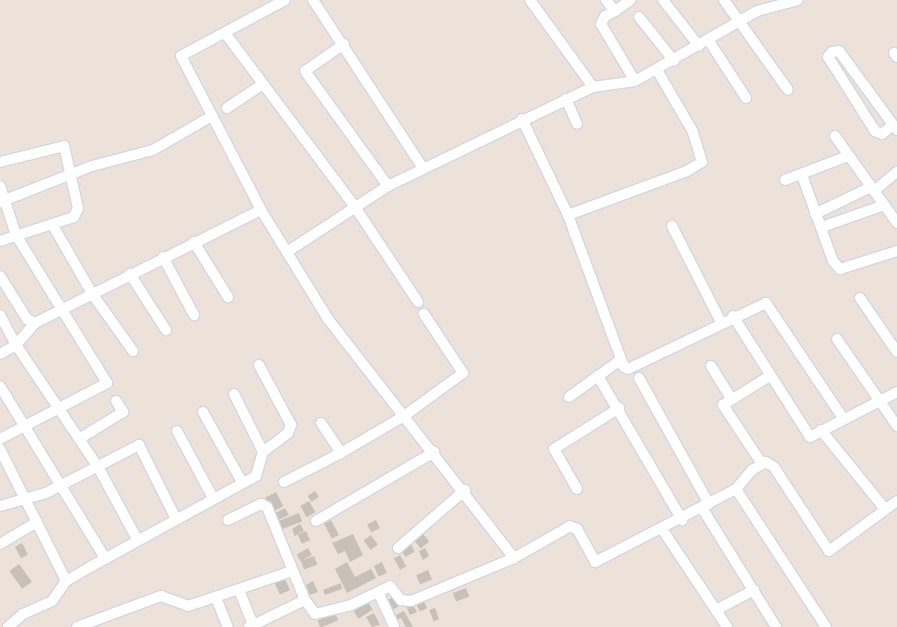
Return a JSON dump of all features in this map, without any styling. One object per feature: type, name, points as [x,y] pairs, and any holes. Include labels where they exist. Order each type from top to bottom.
[{"type":"street","points":[[285,0],[181,56],[261,210],[328,319],[465,490],[514,558]]},
{"type":"street","points":[[313,0],[344,44],[423,168]]},
{"type":"street","points":[[530,0],[593,87]]},
{"type":"street","points":[[606,0],[614,11]]},
{"type":"street","points":[[631,0],[605,16],[600,24],[635,81]]},
{"type":"street","points":[[663,0],[699,46]]},
{"type":"street","points":[[724,0],[788,90]]},
{"type":"street","points":[[288,252],[388,186],[522,119],[593,87],[635,81],[710,41],[756,11],[798,0]]},
{"type":"street","points":[[639,18],[674,61]]},
{"type":"street","points":[[225,33],[355,207],[418,302]]},
{"type":"street","points":[[710,41],[746,98]]},
{"type":"street","points":[[344,44],[305,71],[388,186]]},
{"type":"street","points":[[839,51],[895,128],[882,134],[875,131],[828,56],[832,52],[839,51]]},
{"type":"street","points":[[568,215],[687,171],[702,162],[693,132],[657,70]]},
{"type":"street","points":[[227,108],[263,84]]},
{"type":"street","points":[[566,99],[577,124]]},
{"type":"street","points":[[2,201],[70,177],[92,166],[153,150],[212,116]]},
{"type":"street","points":[[522,119],[568,215],[620,361],[628,369],[764,302],[769,305],[843,418]]},
{"type":"street","points":[[835,136],[897,223]]},
{"type":"street","points":[[0,162],[61,144],[66,148],[76,214],[0,241]]},
{"type":"street","points":[[785,180],[848,156]]},
{"type":"street","points":[[815,214],[873,189],[897,172]]},
{"type":"street","points":[[802,174],[833,261],[840,269],[897,251]]},
{"type":"street","points":[[0,186],[2,201],[16,235],[107,383],[0,438]]},
{"type":"street","points":[[822,227],[884,205]]},
{"type":"street","points":[[0,354],[16,346],[35,323],[163,257],[261,210]]},
{"type":"street","points":[[52,224],[92,295],[133,351]]},
{"type":"street","points":[[672,226],[721,322]]},
{"type":"street","points":[[194,242],[228,297]]},
{"type":"street","points":[[163,257],[194,315]]},
{"type":"street","points":[[130,274],[166,330]]},
{"type":"street","points":[[0,276],[27,319],[35,323]]},
{"type":"street","points":[[860,298],[897,352]]},
{"type":"street","points":[[284,482],[404,416],[463,372],[424,314]]},
{"type":"street","points":[[0,315],[16,346],[98,467],[138,539]]},
{"type":"street","points":[[733,316],[768,377],[810,437],[843,418],[897,392]]},
{"type":"street","points":[[837,339],[897,426]]},
{"type":"street","points":[[569,397],[620,361]]},
{"type":"street","points":[[259,366],[291,425],[288,433],[263,452]]},
{"type":"street","points":[[711,366],[731,398]]},
{"type":"street","points":[[598,376],[619,408],[682,520]]},
{"type":"street","points":[[762,464],[722,405],[768,377]]},
{"type":"street","points":[[639,378],[705,506],[776,627]]},
{"type":"street","points":[[0,386],[105,558]]},
{"type":"street","points":[[8,627],[23,614],[52,601],[66,581],[138,539],[258,474],[263,452],[234,394]]},
{"type":"street","points":[[79,439],[123,412],[116,401]]},
{"type":"street","points":[[577,489],[554,449],[619,408]]},
{"type":"street","points":[[203,412],[242,482]]},
{"type":"street","points":[[321,423],[341,452]]},
{"type":"street","points":[[821,430],[885,509]]},
{"type":"street","points":[[177,431],[213,498]]},
{"type":"street","points":[[0,506],[26,499],[60,485],[139,445],[176,519]]},
{"type":"street","points":[[0,449],[66,581]]},
{"type":"street","points":[[316,521],[434,452]]},
{"type":"street","points":[[228,520],[261,504],[267,507],[304,600],[315,614],[329,613],[392,587],[401,600],[411,601],[514,558],[570,526],[577,529],[595,562],[682,520],[736,489],[766,462],[774,467],[829,552],[897,500]]},
{"type":"street","points":[[736,489],[826,627]]},
{"type":"street","points":[[398,548],[465,490]]},
{"type":"street","points":[[0,544],[37,522]]},
{"type":"street","points":[[662,529],[727,627]]},
{"type":"street","points":[[77,627],[161,596],[183,606],[216,598],[292,571]]},
{"type":"street","points":[[239,590],[251,626],[304,600]]},
{"type":"street","points":[[716,610],[754,590]]},
{"type":"street","points":[[378,592],[394,627]]},
{"type":"street","points":[[216,598],[228,627]]},
{"type":"building","points":[[315,491],[319,497],[311,502],[308,496]]},
{"type":"building","points":[[276,492],[283,506],[273,512],[265,497]]},
{"type":"building","points":[[309,501],[315,512],[307,517],[300,506]]},
{"type":"building","points":[[285,508],[289,515],[278,520],[274,514]]},
{"type":"building","points":[[299,513],[302,521],[279,530],[276,522]]},
{"type":"building","points":[[331,520],[339,535],[332,539],[324,524]]},
{"type":"building","points":[[376,520],[380,528],[371,533],[367,525]]},
{"type":"building","points":[[300,524],[304,531],[295,536],[292,529]]},
{"type":"building","points":[[306,531],[310,540],[302,544],[298,535]]},
{"type":"building","points":[[422,533],[429,541],[421,549],[414,540]]},
{"type":"building","points":[[353,534],[363,555],[350,562],[345,551],[338,554],[332,543]]},
{"type":"building","points":[[371,535],[378,545],[371,550],[364,540]]},
{"type":"building","points":[[22,543],[28,555],[21,558],[15,547]]},
{"type":"building","points":[[410,543],[415,552],[405,557],[400,548]]},
{"type":"building","points":[[308,548],[312,555],[301,561],[297,554]]},
{"type":"building","points":[[425,548],[429,556],[423,560],[419,551]]},
{"type":"building","points":[[400,555],[406,566],[400,570],[394,558]]},
{"type":"building","points":[[314,556],[317,564],[304,569],[301,561]]},
{"type":"building","points":[[347,562],[355,577],[371,569],[376,578],[347,593],[335,569]]},
{"type":"building","points":[[382,562],[387,573],[379,577],[374,566]]},
{"type":"building","points":[[19,564],[32,582],[22,589],[9,571]]},
{"type":"building","points":[[428,570],[432,579],[420,584],[416,575]]},
{"type":"building","points":[[285,579],[290,590],[280,594],[275,583]]},
{"type":"building","points":[[313,581],[318,592],[310,595],[306,585]]},
{"type":"building","points":[[341,583],[342,589],[325,595],[323,590]]},
{"type":"building","points":[[466,588],[469,596],[456,601],[453,593]]},
{"type":"building","points":[[395,596],[400,606],[392,610],[387,600]]},
{"type":"building","points":[[423,599],[427,608],[420,611],[416,602]]},
{"type":"building","points":[[368,602],[373,610],[358,619],[354,611]]},
{"type":"building","points":[[412,603],[417,612],[410,615],[406,606]]},
{"type":"building","points":[[435,608],[439,619],[433,621],[429,610]]},
{"type":"building","points":[[404,611],[413,627],[406,627],[401,618],[397,620],[394,616]]},
{"type":"building","points":[[335,613],[338,620],[322,627],[320,627],[318,620]]},
{"type":"building","points":[[374,613],[380,625],[372,627],[366,617]]}]
